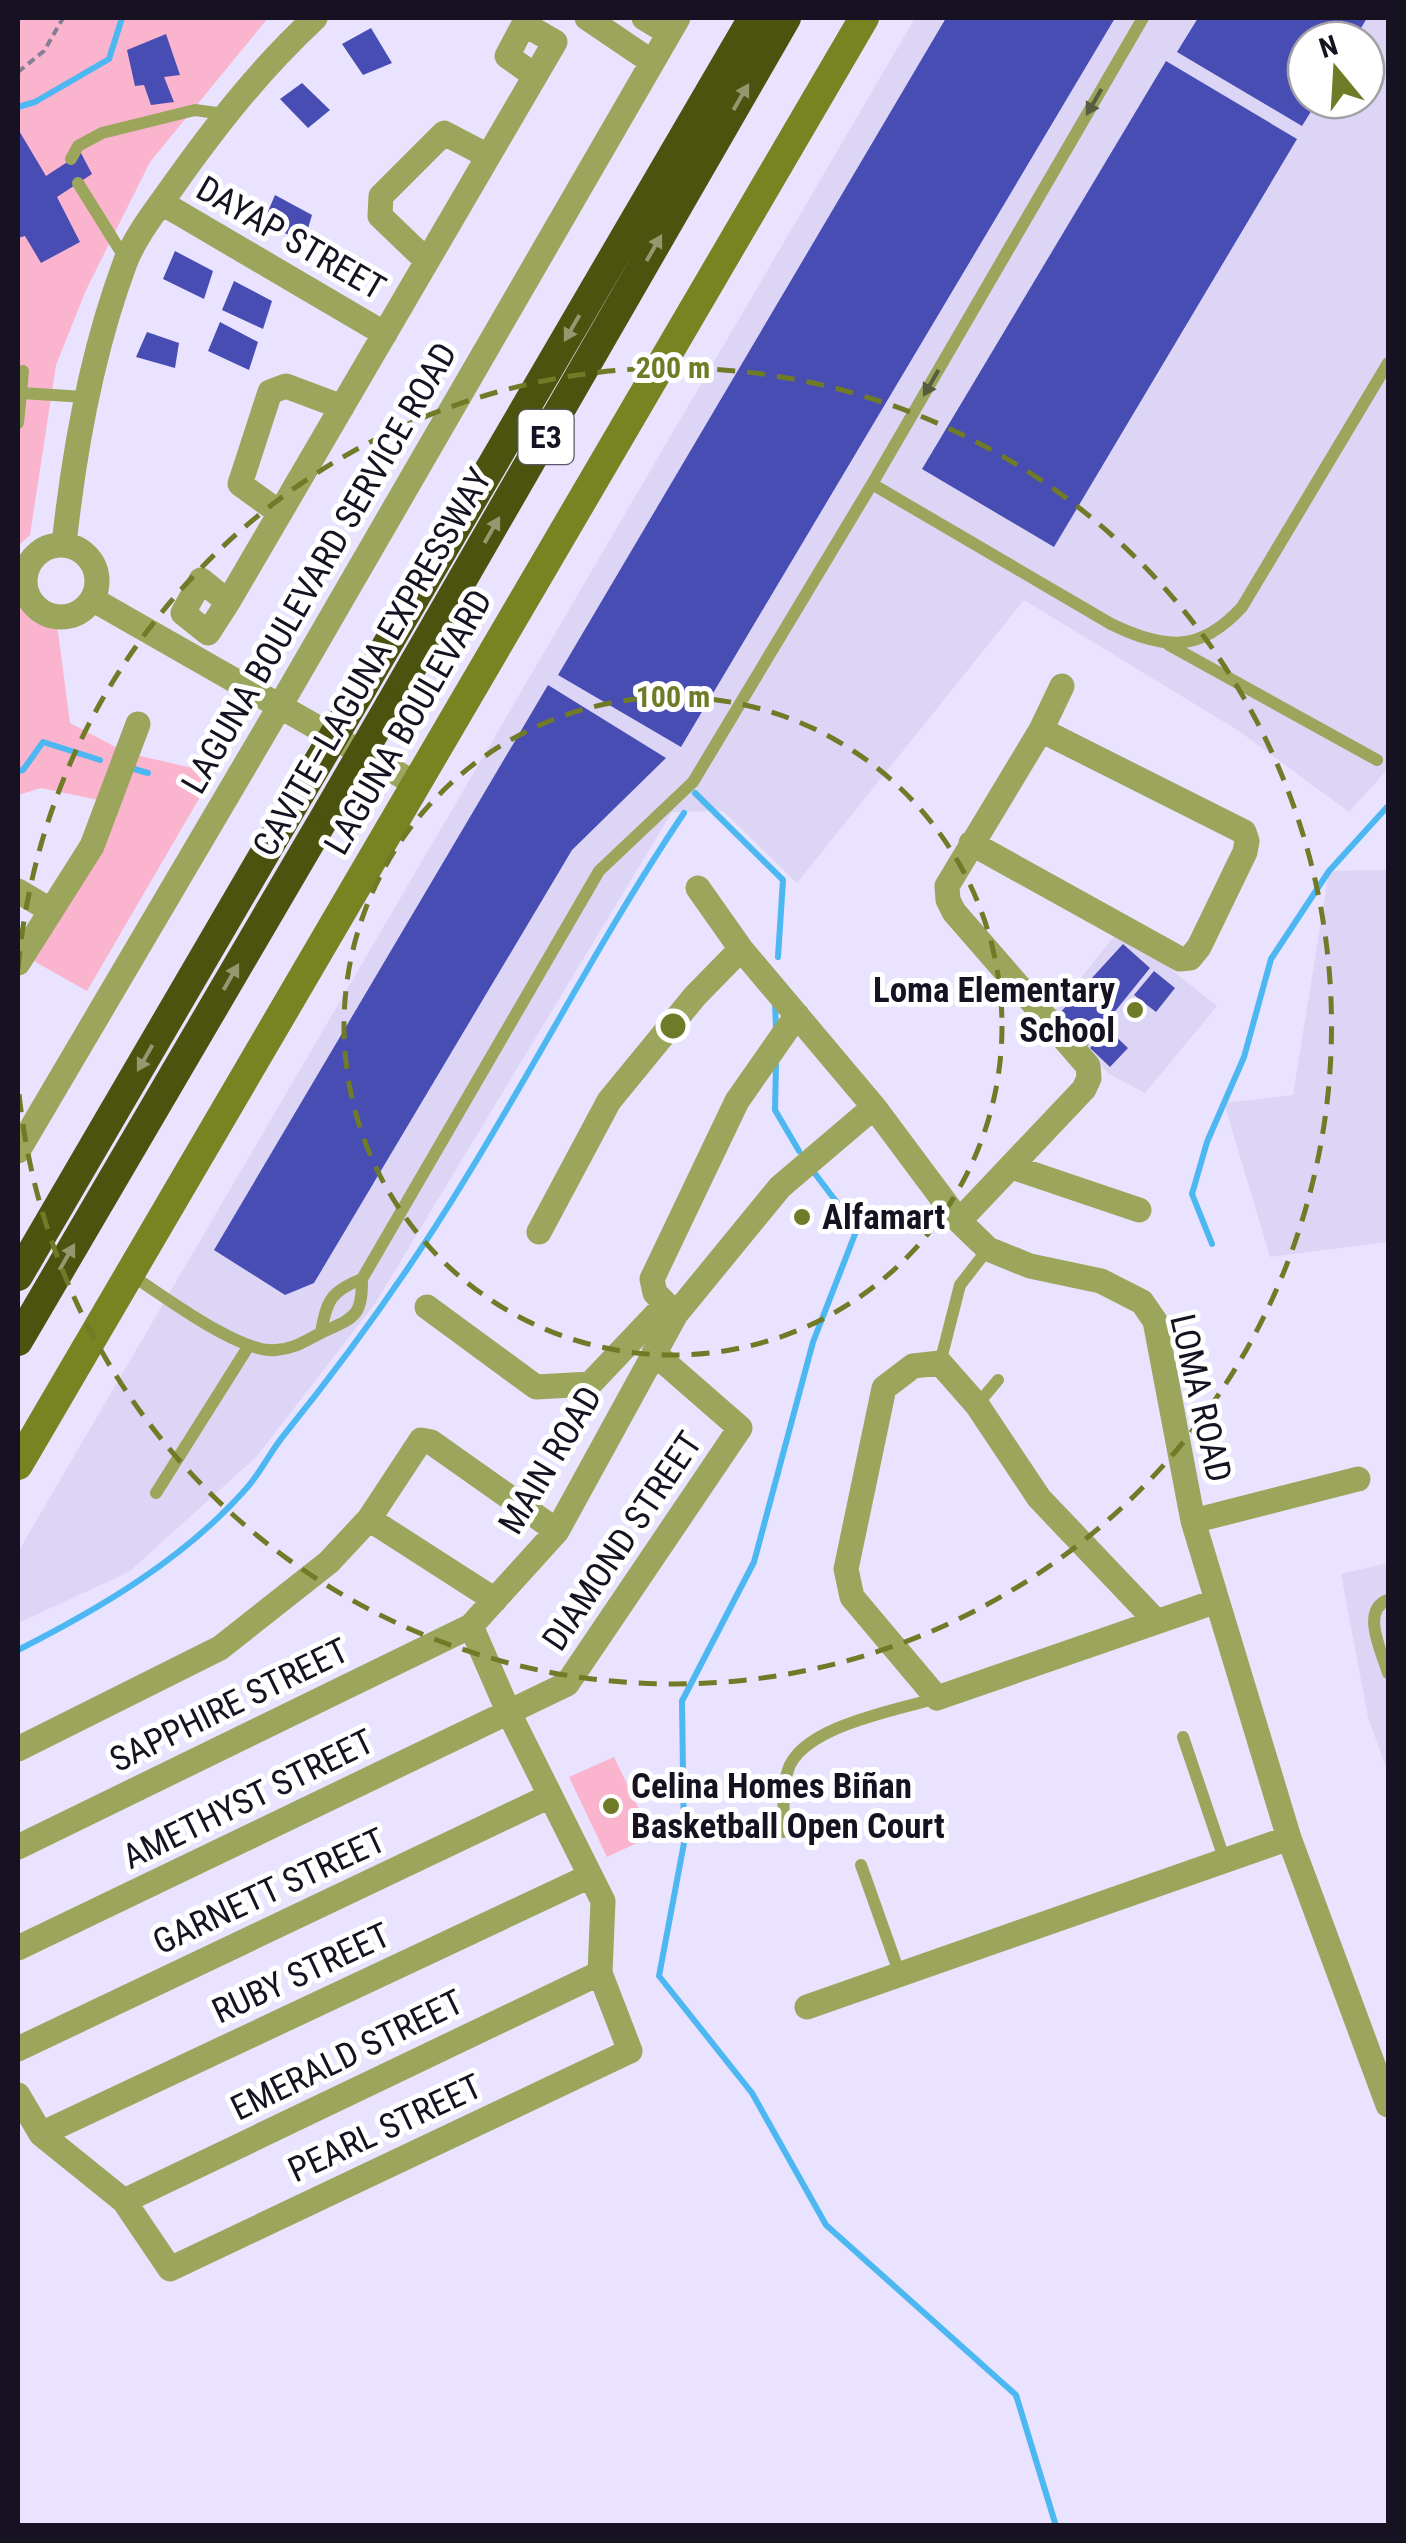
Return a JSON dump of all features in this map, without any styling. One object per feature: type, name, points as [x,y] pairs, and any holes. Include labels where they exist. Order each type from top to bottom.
[{"type":"highway","name":"CAVITE–LAGUNA EXPRESSWAY","points":[[18,1276],[362,688],[779,20]]},
{"type":"highway","name":"CAVITE–LAGUNA EXPRESSWAY","points":[[18,1341],[390,705],[779,20]]},
{"type":"main road","name":"LAGUNA BOULEVARD","points":[[18,1465],[864,18]]},
{"type":"street","points":[[64,545],[72,467],[85,397],[126,260],[224,114],[269,60],[315,18]]},
{"type":"street","points":[[587,18],[652,62]]},
{"type":"street","points":[[644,18],[674,25]]},
{"type":"street","name":"LAGUNA BOULEVARD SERVICE ROAD","points":[[18,1152],[674,25]]},
{"type":"street","points":[[228,602],[535,76]]},
{"type":"street","points":[[426,262],[380,216],[381,196],[444,132],[488,156]]},
{"type":"street","name":"DAYAP STREET","points":[[162,202],[385,334]]},
{"type":"street","points":[[280,513],[240,484],[270,392],[286,386],[342,407]]},
{"type":"street","points":[[64,545],[76,548],[93,564],[97,588],[77,613],[56,617],[37,608],[22,592],[34,558],[52,546],[64,545]]},
{"type":"street","points":[[92,599],[416,784]]},
{"type":"street","points":[[959,1221],[1012,1168],[1089,1078],[1088,1066],[954,912],[948,900],[948,886],[971,842],[1040,730],[1062,686]]},
{"type":"street","points":[[18,964],[92,846],[138,724]]},
{"type":"street","points":[[971,842],[1180,959],[1190,958],[1199,947],[1245,852],[1244,832],[1040,730]]},
{"type":"street","name":"LOMA ROAD","points":[[698,888],[741,949],[874,1107],[959,1221],[988,1249],[1030,1266],[1101,1281],[1142,1302],[1155,1321],[1193,1521],[1289,1838],[1388,2105]]},
{"type":"street","points":[[18,891],[50,910]]},
{"type":"street","points":[[539,1232],[609,1102],[695,996],[741,949]]},
{"type":"street","points":[[664,1327],[652,1280],[737,1101],[798,1015]]},
{"type":"street","points":[[428,1307],[536,1387],[590,1384],[664,1327],[780,1187],[874,1107]]},
{"type":"street","points":[[1012,1168],[1139,1210]]},
{"type":"street","name":"MAIN ROAD","points":[[471,1626],[557,1531],[664,1327]]},
{"type":"street","name":"DIAMOND STREET","points":[[508,1712],[566,1684],[740,1428],[664,1327]]},
{"type":"street","points":[[1156,1621],[1039,1498],[977,1405],[940,1363],[913,1366],[884,1388],[846,1570],[852,1597],[937,1698],[1217,1601]]},
{"type":"street","points":[[18,1749],[220,1648],[328,1562],[369,1519],[412,1449],[422,1440],[557,1531]]},
{"type":"street","points":[[1193,1521],[1358,1479]]},
{"type":"street","points":[[369,1519],[495,1600]]},
{"type":"street","points":[[471,1626],[508,1712],[603,1901],[600,1972]]},
{"type":"street","name":"SAPPHIRE STREET","points":[[18,1846],[471,1626]]},
{"type":"street","name":"AMETHYST STREET","points":[[18,1948],[508,1712]]},
{"type":"street","name":"GARNETT STREET","points":[[18,2049],[550,1796]]},
{"type":"street","points":[[807,2007],[1289,1838]]},
{"type":"street","name":"RUBY STREET","points":[[41,2134],[590,1876]]},
{"type":"street","name":"PEARL STREET","points":[[124,2201],[170,2269],[630,2051],[600,1972]]},
{"type":"street","name":"EMERALD STREET","points":[[124,2201],[600,1972]]},
{"type":"street","points":[[18,2095],[41,2134],[124,2201]]},
{"type":"lane","points":[[129,1274],[248,1347],[280,1350],[310,1341],[348,1322],[362,1305],[362,1279],[599,871],[692,782],[872,484],[1143,18]]},
{"type":"lane","points":[[71,159],[78,146],[102,134],[195,110],[224,114]]},
{"type":"lane","points":[[78,183],[126,260]]},
{"type":"lane","points":[[1169,645],[1196,641],[1210,634],[1242,607],[1388,363]]},
{"type":"lane","points":[[18,423],[24,371]]},
{"type":"lane","points":[[21,393],[85,397]]},
{"type":"lane","points":[[872,484],[1111,624],[1169,645],[1377,760]]},
{"type":"lane","points":[[940,1363],[960,1286],[988,1249]]},
{"type":"lane","points":[[322,1332],[326,1305],[340,1288],[362,1279]]},
{"type":"lane","points":[[156,1492],[248,1347]]},
{"type":"lane","points":[[977,1405],[998,1380]]},
{"type":"lane","points":[[1388,1600],[1374,1612],[1388,1673]]},
{"type":"lane","points":[[783,1832],[788,1768],[803,1747],[828,1732],[937,1698]]},
{"type":"lane","points":[[1183,1738],[1225,1861]]},
{"type":"lane","points":[[862,1865],[900,1974]]},
{"type":"path","points":[[18,72],[44,51],[63,18]]},
{"type":"shaded area","points":[[18,18],[268,18],[150,162],[86,290],[56,365],[30,535],[18,546]]},
{"type":"shaded area","points":[[915,18],[1388,18],[1388,769],[1349,812],[1239,731],[1024,600],[797,883],[723,811],[672,812],[376,1302],[257,1456],[129,1572],[18,1623],[18,1552]]},
{"type":"shaded area","points":[[26,590],[37,608],[56,617],[70,723],[127,753],[214,773],[87,991],[23,955],[108,802],[41,788],[18,795],[18,594]]},
{"type":"shaded area","points":[[1388,870],[1388,1242],[1270,1257],[1224,1103],[1293,1095],[1329,871]]},
{"type":"shaded area","name":"Loma Elementary School","points":[[1120,929],[1217,1006],[1145,1093],[1109,1074],[1052,1014]]},
{"type":"shaded area","points":[[1388,1563],[1388,1773],[1368,1717],[1341,1574]]},
{"type":"shaded area","name":"Celina Homes Biñan Basketball Open Court","points":[[614,1757],[652,1836],[607,1857],[569,1777]]},
{"type":"building","points":[[946,18],[1115,18],[681,747],[558,675]]},
{"type":"building","points":[[1198,18],[1367,18],[1286,20],[1286,117],[1177,52]]},
{"type":"building","points":[[371,28],[392,63],[363,75],[342,44]]},
{"type":"building","points":[[166,34],[180,75],[164,77],[174,102],[151,105],[144,85],[135,86],[127,50]]},
{"type":"building","points":[[1166,61],[1297,139],[1054,547],[922,469]]},
{"type":"building","points":[[302,83],[330,110],[308,128],[280,99]]},
{"type":"building","points":[[18,129],[46,176],[81,153],[92,174],[57,197],[80,242],[41,263],[25,236],[18,238]]},
{"type":"building","points":[[275,195],[312,215],[304,242],[263,223]]},
{"type":"building","points":[[175,251],[213,271],[204,299],[163,279]]},
{"type":"building","points":[[234,281],[272,301],[263,329],[222,310]]},
{"type":"building","points":[[220,322],[258,342],[249,370],[208,351]]},
{"type":"building","points":[[147,332],[179,343],[175,368],[136,357]]},
{"type":"building","points":[[548,685],[666,758],[572,850],[314,1283],[285,1295],[214,1250]]},
{"type":"building","points":[[1123,944],[1150,968],[1087,1046],[1058,1015]]},
{"type":"building","points":[[1154,971],[1175,988],[1156,1012],[1134,995]]},
{"type":"building","points":[[1108,1029],[1128,1048],[1110,1067],[1090,1048]]},
{"type":"waterway","points":[[18,107],[35,102],[109,59],[122,18]]},
{"type":"waterway","points":[[18,771],[23,770],[43,742],[100,760]]},
{"type":"waterway","points":[[134,769],[148,773]]},
{"type":"waterway","points":[[695,793],[783,880],[778,957]]},
{"type":"waterway","points":[[1212,1244],[1192,1194],[1207,1142],[1244,1057],[1271,959],[1329,871],[1388,806]]},
{"type":"waterway","points":[[18,1650],[109,1600],[168,1560],[221,1515],[250,1484],[425,1243],[684,813]]},
{"type":"waterway","points":[[775,1003],[776,1030]]},
{"type":"waterway","points":[[776,1064],[775,1110],[799,1151]]},
{"type":"waterway","points":[[813,1171],[857,1229],[813,1342],[754,1562],[682,1701],[684,1843],[659,1976],[752,2093],[826,2225],[1016,2395],[1056,2526]]},
{"type":"place","name":"Loma Elementary School","points":[[1135,1010]]},
{"type":"place","name":"Alfamart","points":[[802,1217]]},
{"type":"place","name":"Celina Homes Biñan Basketball Open Court","points":[[611,1806]]}]
